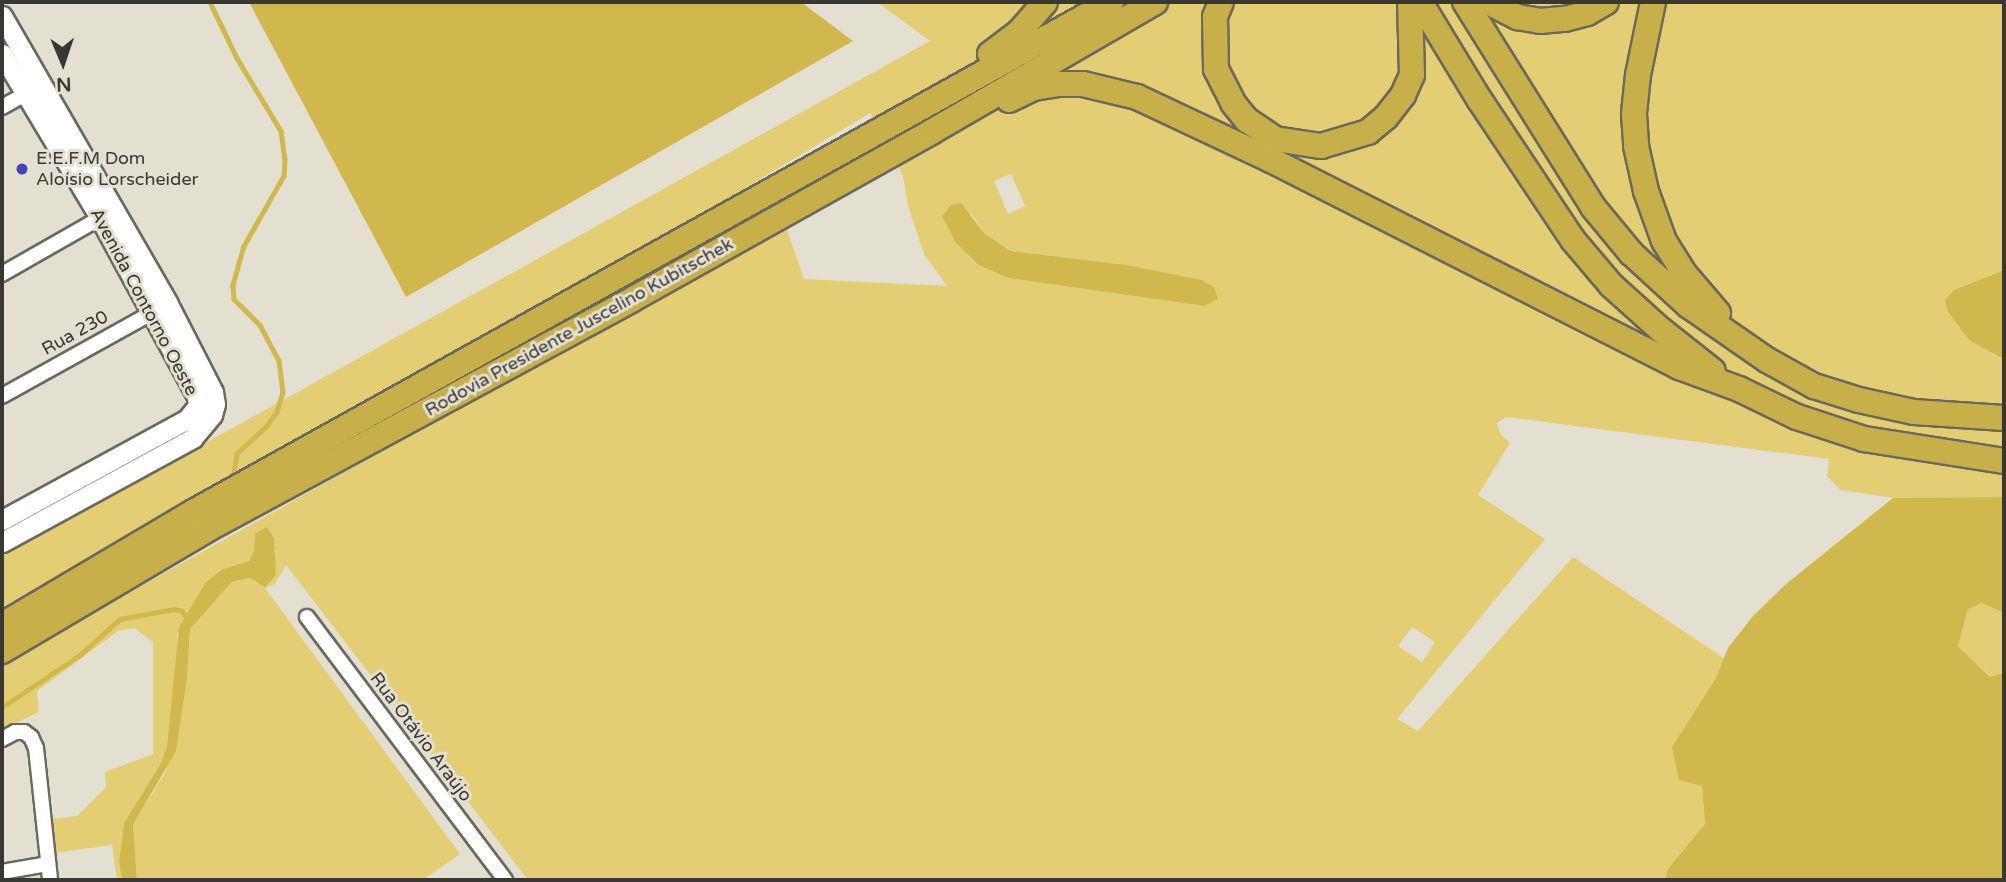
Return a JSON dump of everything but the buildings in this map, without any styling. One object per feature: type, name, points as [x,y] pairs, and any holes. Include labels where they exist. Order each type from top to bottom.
[{"type":"highway","points":[[941,96],[947,85],[1001,48],[1020,31],[1045,2]]},
{"type":"highway","name":"Rodovia Presidente Juscelino Kubitschek","points":[[2,625],[195,511],[1111,2]]},
{"type":"highway","name":"Rodovia Presidente Juscelino Kubitschek","points":[[2,651],[208,529],[931,132],[1155,2]]},
{"type":"highway","points":[[1221,2],[1215,17],[1216,69],[1233,103],[1247,120],[1275,139],[1321,146],[1368,132],[1386,117],[1404,95],[1412,75],[1410,2]]},
{"type":"highway","points":[[1420,2],[1479,99],[1573,240],[1611,285],[1661,330],[1739,389],[1859,400]]},
{"type":"highway","points":[[1465,2],[1593,207],[1631,253],[1689,306],[1767,360],[1814,386],[1859,400],[1914,412],[2004,418]]},
{"type":"highway","points":[[1488,2],[1518,17],[1540,20],[1565,19],[1587,13],[1606,2]]},
{"type":"highway","points":[[1653,2],[1642,54],[1634,114],[1636,146],[1646,191],[1664,241],[1683,272],[1703,298],[1767,360]]},
{"type":"highway","points":[[931,132],[1034,88],[1083,84],[1114,89],[1271,160],[1667,361],[1739,389],[1821,427],[1864,439],[2004,461]]},
{"type":"street","name":"Avenida Contorno Oeste","points":[[2,16],[33,90],[100,218],[213,392],[205,410]]},
{"type":"street","name":"Avenida Contorno Oeste","points":[[2,54],[33,90],[160,308],[205,410]]},
{"type":"street","points":[[2,107],[33,90]]},
{"type":"street","points":[[2,274],[100,218]]},
{"type":"street","name":"Rua 230","points":[[2,396],[160,308]]},
{"type":"street","points":[[2,520],[205,410]]},
{"type":"street","points":[[2,541],[193,438],[205,410]]},
{"type":"street","name":"Rua Otávio Araújo","points":[[307,617],[505,880]]},
{"type":"street","points":[[2,740],[15,732],[24,732],[31,737],[40,765],[50,880]]},
{"type":"street","points":[[2,872],[48,864]]},
{"type":"shaded area","points":[[249,2],[801,2],[853,41],[406,297]]},
{"type":"shaded area","points":[[877,2],[2004,2],[2004,270],[1954,290],[1970,341],[2004,359],[2004,497],[1893,498],[1841,490],[1827,476],[1829,459],[1506,417],[1497,423],[1500,433],[1510,443],[1478,495],[1545,539],[1397,719],[1418,731],[1573,557],[1724,658],[1715,680],[1702,786],[1705,825],[1668,869],[1665,880],[528,880],[286,565],[275,584],[265,588],[460,854],[423,880],[137,880],[133,825],[166,771],[187,678],[190,629],[232,582],[249,578],[258,584],[276,550],[255,534],[254,551],[249,561],[223,569],[177,634],[178,659],[167,746],[161,763],[124,823],[119,862],[122,880],[117,880],[112,845],[53,853],[52,819],[77,816],[106,787],[105,772],[153,754],[153,642],[134,628],[118,631],[37,691],[39,712],[2,730],[2,664],[681,284],[787,230],[804,279],[947,286],[924,254],[908,206],[903,176],[870,113],[737,193],[729,203],[2,607],[2,556],[930,41]],"holes":[[[1011,174],[1025,206],[1008,214],[994,181]],[[971,213],[985,234],[1012,251],[1127,265],[1202,280],[1214,287],[1204,306],[1008,278],[977,265],[956,243]],[[1412,627],[1435,642],[1422,662],[1398,646]]]},
{"type":"shaded area","points":[[961,203],[985,234],[1011,251],[1127,265],[1202,280],[1214,287],[1218,299],[1204,306],[1008,278],[978,265],[956,243],[942,216],[951,205]]},
{"type":"shaded area","points":[[2004,270],[2004,359],[1970,341],[1948,312],[1945,300],[1954,290]]},
{"type":"shaded area","points":[[2004,497],[2004,613],[1981,603],[1968,609],[1958,646],[1990,677],[2004,673],[2004,880],[1665,880],[1668,869],[1705,824],[1702,786],[1679,780],[1672,747],[1715,680],[1728,648],[1753,616],[1786,584],[1893,498]]},
{"type":"shaded area","points":[[267,527],[274,538],[276,575],[265,587],[249,578],[232,582],[190,629],[187,678],[176,751],[133,825],[137,880],[122,880],[119,862],[124,823],[161,763],[167,746],[179,627],[206,582],[223,569],[249,561],[254,551],[255,533]]},
{"type":"shaded area","points":[[1981,603],[2004,613],[2004,673],[1991,677],[1958,646],[1968,609]]},
{"type":"waterway","points":[[210,2],[237,58],[281,131],[285,159],[284,176],[244,246],[233,285],[234,299],[260,325],[279,360],[283,392],[277,412],[267,426],[237,454],[233,478]]},
{"type":"waterway","points":[[2,707],[80,655],[120,619],[174,609],[182,611],[189,620]]},
{"type":"place","name":"E.E.F.M Dom Aloísio Lorscheider","points":[[22,169]]}]
